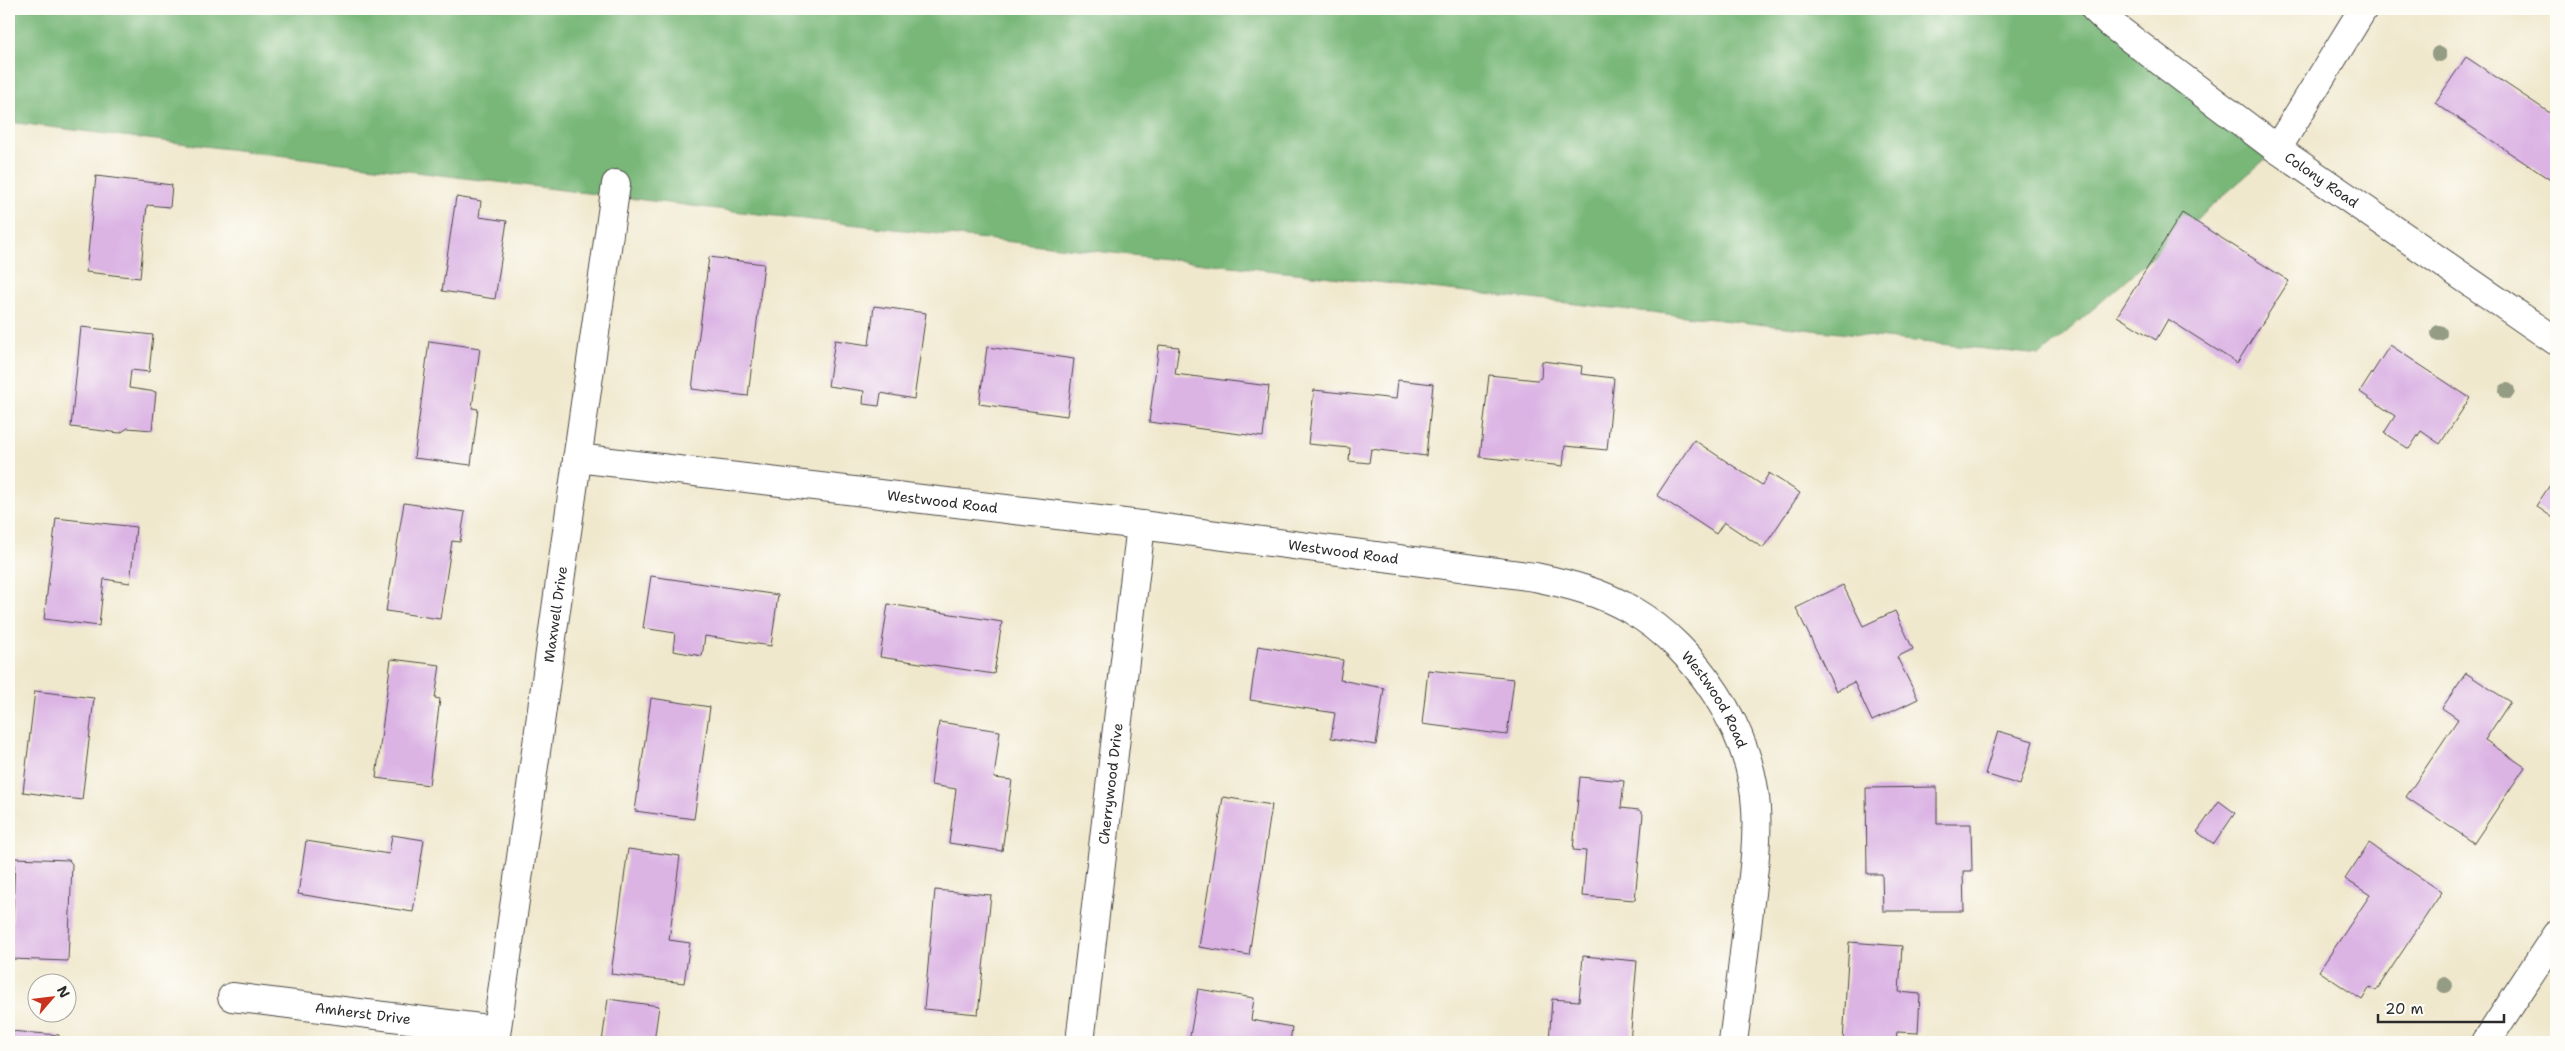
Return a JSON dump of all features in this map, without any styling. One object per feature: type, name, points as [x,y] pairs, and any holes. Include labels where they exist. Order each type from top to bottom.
[{"type":"street","name":"Colony Road","points":[[2095,9],[2111,24],[2278,150],[2556,341]]},
{"type":"street","points":[[2278,150],[2363,9]]},
{"type":"street","name":"Maxwell Drive","points":[[496,1036],[616,184]]},
{"type":"street","name":"Westwood Road","points":[[577,458],[1141,525],[1535,577],[1600,594],[1631,610],[1662,630],[1691,660],[1718,696],[1736,731],[1752,781],[1756,807],[1756,850],[1733,1042]]},
{"type":"street","name":"Cherrywood Drive","points":[[1080,1042],[1141,525]]},
{"type":"street","points":[[2486,1042],[2556,935]]},
{"type":"street","name":"Amherst Drive","points":[[232,997],[496,1036]]},
{"type":"green space","points":[[9,9],[2095,9],[2277,149],[2040,355],[758,214],[9,122]]},
{"type":"building","points":[[2466,57],[2556,117],[2556,175],[2552,181],[2435,103]]},
{"type":"building","points":[[96,176],[172,185],[170,207],[147,205],[140,278],[86,272]]},
{"type":"building","points":[[456,197],[481,201],[479,217],[507,221],[495,299],[442,291]]},
{"type":"building","points":[[2182,213],[2289,281],[2237,363],[2168,319],[2156,340],[2117,316]]},
{"type":"building","points":[[709,257],[764,264],[748,396],[692,389]]},
{"type":"building","points":[[874,306],[926,313],[914,399],[881,393],[879,406],[863,404],[864,391],[828,386],[835,340],[869,345]]},
{"type":"building","points":[[81,327],[153,335],[149,372],[131,370],[129,388],[156,392],[152,430],[128,428],[120,433],[71,427]]},
{"type":"building","points":[[429,341],[480,348],[472,408],[478,409],[471,465],[414,458]]},
{"type":"building","points":[[1159,345],[1179,347],[1175,374],[1269,386],[1263,437],[1149,422]]},
{"type":"building","points":[[2390,345],[2470,398],[2440,444],[2421,431],[2409,449],[2384,433],[2395,416],[2360,392]]},
{"type":"building","points":[[987,347],[1074,359],[1067,416],[979,404]]},
{"type":"building","points":[[1542,361],[1582,366],[1581,374],[1614,378],[1607,450],[1565,446],[1563,466],[1480,457],[1489,375],[1537,380],[1541,378]]},
{"type":"building","points":[[1398,380],[1433,384],[1426,456],[1371,449],[1369,463],[1349,461],[1350,448],[1308,444],[1314,390],[1396,399]]},
{"type":"building","points":[[1694,440],[1762,485],[1769,473],[1800,493],[1763,548],[1724,522],[1716,534],[1657,495]]},
{"type":"building","points":[[2556,476],[2556,520],[2536,506]]},
{"type":"building","points":[[404,503],[465,512],[460,542],[452,541],[440,619],[386,611]]},
{"type":"building","points":[[56,518],[136,527],[130,583],[104,579],[99,626],[44,619]]},
{"type":"building","points":[[651,576],[778,595],[771,646],[705,636],[702,656],[673,651],[675,633],[643,628]]},
{"type":"building","points":[[1843,585],[1863,626],[1895,611],[1913,649],[1897,657],[1918,699],[1872,721],[1854,682],[1836,691],[1796,608]]},
{"type":"building","points":[[888,604],[1002,622],[994,674],[880,657]]},
{"type":"building","points":[[1258,646],[1343,660],[1340,680],[1384,688],[1376,745],[1331,738],[1335,713],[1250,700]]},
{"type":"building","points":[[391,659],[440,665],[435,698],[440,699],[429,785],[376,778]]},
{"type":"building","points":[[1428,670],[1514,679],[1507,735],[1422,724]]},
{"type":"building","points":[[2466,673],[2510,702],[2485,740],[2525,767],[2474,843],[2406,797],[2458,719],[2442,708]]},
{"type":"building","points":[[35,691],[94,698],[82,800],[23,792]]},
{"type":"building","points":[[651,698],[710,707],[694,819],[635,811]]},
{"type":"building","points":[[939,722],[1000,731],[994,778],[1012,780],[1002,851],[949,843],[956,789],[931,785]]},
{"type":"building","points":[[1998,731],[2033,741],[2020,785],[1985,774]]},
{"type":"building","points":[[1580,777],[1624,781],[1621,808],[1639,810],[1643,814],[1635,900],[1582,896],[1586,851],[1573,850]]},
{"type":"building","points":[[1937,787],[1937,824],[1971,824],[1972,871],[1963,871],[1964,911],[1883,911],[1882,874],[1867,874],[1866,788]]},
{"type":"building","points":[[1223,797],[1272,805],[1249,955],[1199,947]]},
{"type":"building","points":[[2219,801],[2235,813],[2214,844],[2197,832]]},
{"type":"building","points":[[392,835],[424,840],[413,912],[298,894],[306,841],[389,854]]},
{"type":"building","points":[[2369,843],[2442,892],[2376,991],[2370,987],[2362,1000],[2319,971],[2370,895],[2345,879]]},
{"type":"building","points":[[628,849],[680,856],[669,940],[690,943],[684,983],[611,974]]},
{"type":"building","points":[[15,858],[69,860],[72,864],[68,961],[11,959]]},
{"type":"building","points":[[935,890],[991,895],[978,1014],[924,1009]]},
{"type":"building","points":[[1849,942],[1902,946],[1899,992],[1920,994],[1918,1033],[1897,1032],[1896,1042],[1843,1042]]},
{"type":"building","points":[[1583,956],[1637,961],[1630,1042],[1549,1042],[1552,999],[1579,1001]]},
{"type":"building","points":[[1198,989],[1254,998],[1251,1020],[1292,1027],[1290,1042],[1189,1042]]},
{"type":"building","points":[[608,999],[659,1006],[654,1042],[602,1042]]},
{"type":"building","points":[[9,1031],[59,1035],[59,1042],[9,1042]]}]
